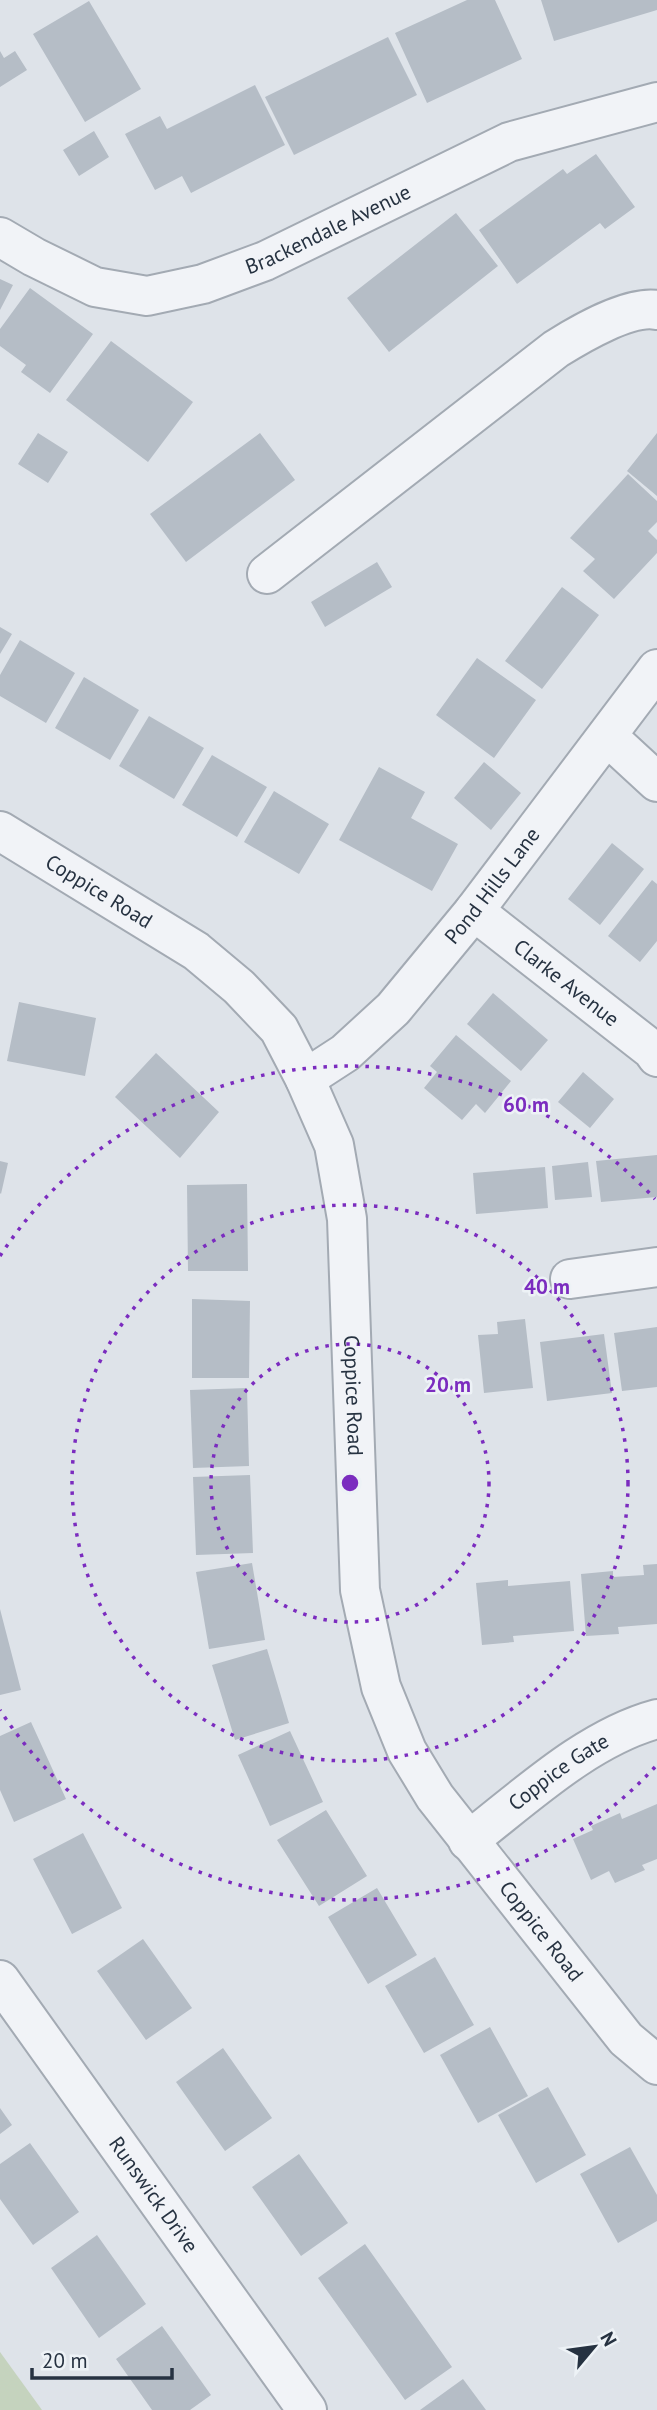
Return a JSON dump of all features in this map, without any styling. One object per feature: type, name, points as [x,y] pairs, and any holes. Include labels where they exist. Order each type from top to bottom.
[{"type":"street","name":"Brackendale Avenue","points":[[0,237],[95,287],[147,296],[203,284],[265,261],[509,142],[657,102]]},
{"type":"street","points":[[267,575],[556,349],[584,331],[611,320],[648,308],[657,310]]},
{"type":"street","name":"Pond Hills Lane","points":[[305,1079],[345,1054],[393,1009],[474,911],[657,669]]},
{"type":"street","points":[[607,736],[657,782]]},
{"type":"street","name":"Coppice Road","points":[[1,833],[196,951],[239,987],[279,1029],[334,1145],[347,1219],[360,1590],[382,1687],[407,1751],[435,1797],[626,2039],[657,2065]]},
{"type":"street","name":"Clarke Avenue","points":[[474,911],[652,1050],[657,1057]]},
{"type":"street","points":[[570,1279],[657,1267]]},
{"type":"street","name":"Coppice Gate","points":[[468,1841],[571,1762],[636,1725],[657,1719]]},
{"type":"street","name":"Runswick Drive","points":[[0,1980],[307,2410]]},
{"type":"green space","points":[[0,2352],[42,2410],[0,2410]]},
{"type":"building","points":[[467,0],[495,0],[522,59],[427,103],[395,33]]},
{"type":"building","points":[[541,0],[657,0],[657,10],[554,41]]},
{"type":"building","points":[[89,1],[141,89],[85,122],[33,34]]},
{"type":"building","points":[[388,37],[417,95],[294,155],[265,97]]},
{"type":"building","points":[[0,51],[4,58],[15,51],[27,70],[0,87]]},
{"type":"building","points":[[255,85],[285,145],[191,193],[182,176],[155,190],[125,134],[160,116],[167,129]]},
{"type":"building","points":[[94,131],[109,157],[79,176],[63,150]]},
{"type":"building","points":[[596,154],[635,207],[605,229],[600,223],[517,284],[479,230],[563,169],[567,174]]},
{"type":"building","points":[[456,213],[498,266],[389,352],[347,298]]},
{"type":"building","points":[[0,279],[13,285],[0,310]]},
{"type":"building","points":[[30,288],[93,334],[50,393],[21,372],[26,365],[0,346],[0,329]]},
{"type":"building","points":[[111,341],[193,402],[148,462],[66,400]]},
{"type":"building","points":[[38,433],[68,452],[48,483],[18,464]]},
{"type":"building","points":[[260,433],[295,480],[186,562],[150,514]]},
{"type":"building","points":[[657,433],[657,496],[627,471]]},
{"type":"building","points":[[628,474],[657,501],[657,522],[648,531],[657,540],[657,553],[614,599],[583,571],[595,559],[570,538]]},
{"type":"building","points":[[377,562],[392,587],[325,627],[311,602]]},
{"type":"building","points":[[562,587],[599,615],[542,689],[505,661]]},
{"type":"building","points":[[0,627],[12,634],[0,654]]},
{"type":"building","points":[[20,640],[75,673],[46,723],[0,696],[0,675]]},
{"type":"building","points":[[477,658],[536,700],[494,758],[436,715]]},
{"type":"building","points":[[84,677],[139,710],[110,760],[55,728]]},
{"type":"building","points":[[149,716],[204,748],[174,799],[119,766]]},
{"type":"building","points":[[212,755],[267,787],[237,837],[182,805]]},
{"type":"building","points":[[484,762],[521,793],[491,830],[454,798]]},
{"type":"building","points":[[379,767],[425,792],[411,818],[458,844],[432,891],[339,840]]},
{"type":"building","points":[[274,791],[329,824],[299,874],[244,842]]},
{"type":"building","points":[[612,843],[644,869],[600,925],[568,899]]},
{"type":"building","points":[[652,880],[657,884],[657,941],[640,962],[608,936]]},
{"type":"building","points":[[493,993],[548,1040],[521,1071],[467,1024]]},
{"type":"building","points":[[19,1002],[96,1018],[85,1076],[7,1061]]},
{"type":"building","points":[[456,1035],[511,1081],[485,1113],[476,1104],[462,1120],[424,1088],[437,1072],[430,1066]]},
{"type":"building","points":[[156,1053],[219,1112],[180,1158],[115,1097]]},
{"type":"building","points":[[583,1072],[614,1099],[590,1128],[558,1102]]},
{"type":"building","points":[[657,1155],[657,1197],[601,1202],[596,1161]]},
{"type":"building","points":[[0,1161],[8,1163],[1,1194],[0,1193]]},
{"type":"building","points":[[588,1162],[592,1197],[555,1200],[552,1166]]},
{"type":"building","points":[[545,1167],[548,1208],[476,1214],[473,1173]]},
{"type":"building","points":[[247,1184],[248,1271],[188,1271],[187,1185]]},
{"type":"building","points":[[192,1299],[250,1301],[249,1378],[192,1378]]},
{"type":"building","points":[[525,1319],[533,1388],[484,1393],[478,1335],[498,1334],[497,1322]]},
{"type":"building","points":[[657,1327],[657,1387],[622,1391],[614,1333]]},
{"type":"building","points":[[604,1334],[612,1393],[547,1401],[540,1342]]},
{"type":"building","points":[[247,1388],[249,1466],[193,1468],[190,1390]]},
{"type":"building","points":[[250,1475],[253,1553],[196,1555],[193,1477]]},
{"type":"building","points":[[252,1563],[265,1640],[209,1649],[196,1572]]},
{"type":"building","points":[[657,1564],[657,1624],[618,1627],[619,1634],[586,1636],[581,1574],[613,1571],[613,1577],[644,1575],[643,1565]]},
{"type":"building","points":[[508,1580],[508,1586],[570,1581],[574,1631],[513,1636],[514,1642],[482,1645],[476,1583]]},
{"type":"building","points":[[0,1609],[21,1690],[0,1695]]},
{"type":"building","points":[[267,1649],[289,1723],[235,1740],[212,1665]]},
{"type":"building","points":[[31,1722],[66,1799],[14,1822],[0,1790],[0,1736]]},
{"type":"building","points":[[290,1731],[323,1802],[270,1826],[238,1755]]},
{"type":"building","points":[[657,1804],[657,1859],[642,1865],[645,1870],[615,1883],[609,1871],[591,1880],[573,1839],[593,1830],[591,1826],[620,1813],[622,1819]]},
{"type":"building","points":[[326,1810],[367,1876],[319,1906],[277,1840]]},
{"type":"building","points":[[83,1833],[122,1908],[72,1934],[33,1859]]},
{"type":"building","points":[[377,1888],[417,1955],[368,1984],[328,1917]]},
{"type":"building","points":[[143,1939],[192,2008],[146,2040],[97,1971]]},
{"type":"building","points":[[435,1957],[474,2025],[424,2053],[385,1986]]},
{"type":"building","points":[[490,2027],[528,2096],[478,2123],[440,2055]]},
{"type":"building","points":[[223,2048],[272,2118],[225,2151],[176,2082]]},
{"type":"building","points":[[548,2087],[586,2155],[536,2183],[498,2115]]},
{"type":"building","points":[[0,2108],[12,2125],[0,2134]]},
{"type":"building","points":[[30,2143],[79,2212],[33,2245],[0,2199],[0,2164]]},
{"type":"building","points":[[630,2147],[657,2195],[657,2221],[618,2243],[580,2174]]},
{"type":"building","points":[[299,2154],[348,2223],[301,2256],[252,2187]]},
{"type":"building","points":[[97,2235],[146,2304],[99,2338],[51,2268]]},
{"type":"building","points":[[365,2244],[452,2367],[405,2400],[318,2278]]},
{"type":"building","points":[[162,2326],[211,2395],[190,2410],[152,2410],[116,2359]]},
{"type":"building","points":[[463,2379],[486,2410],[420,2410]]}]
